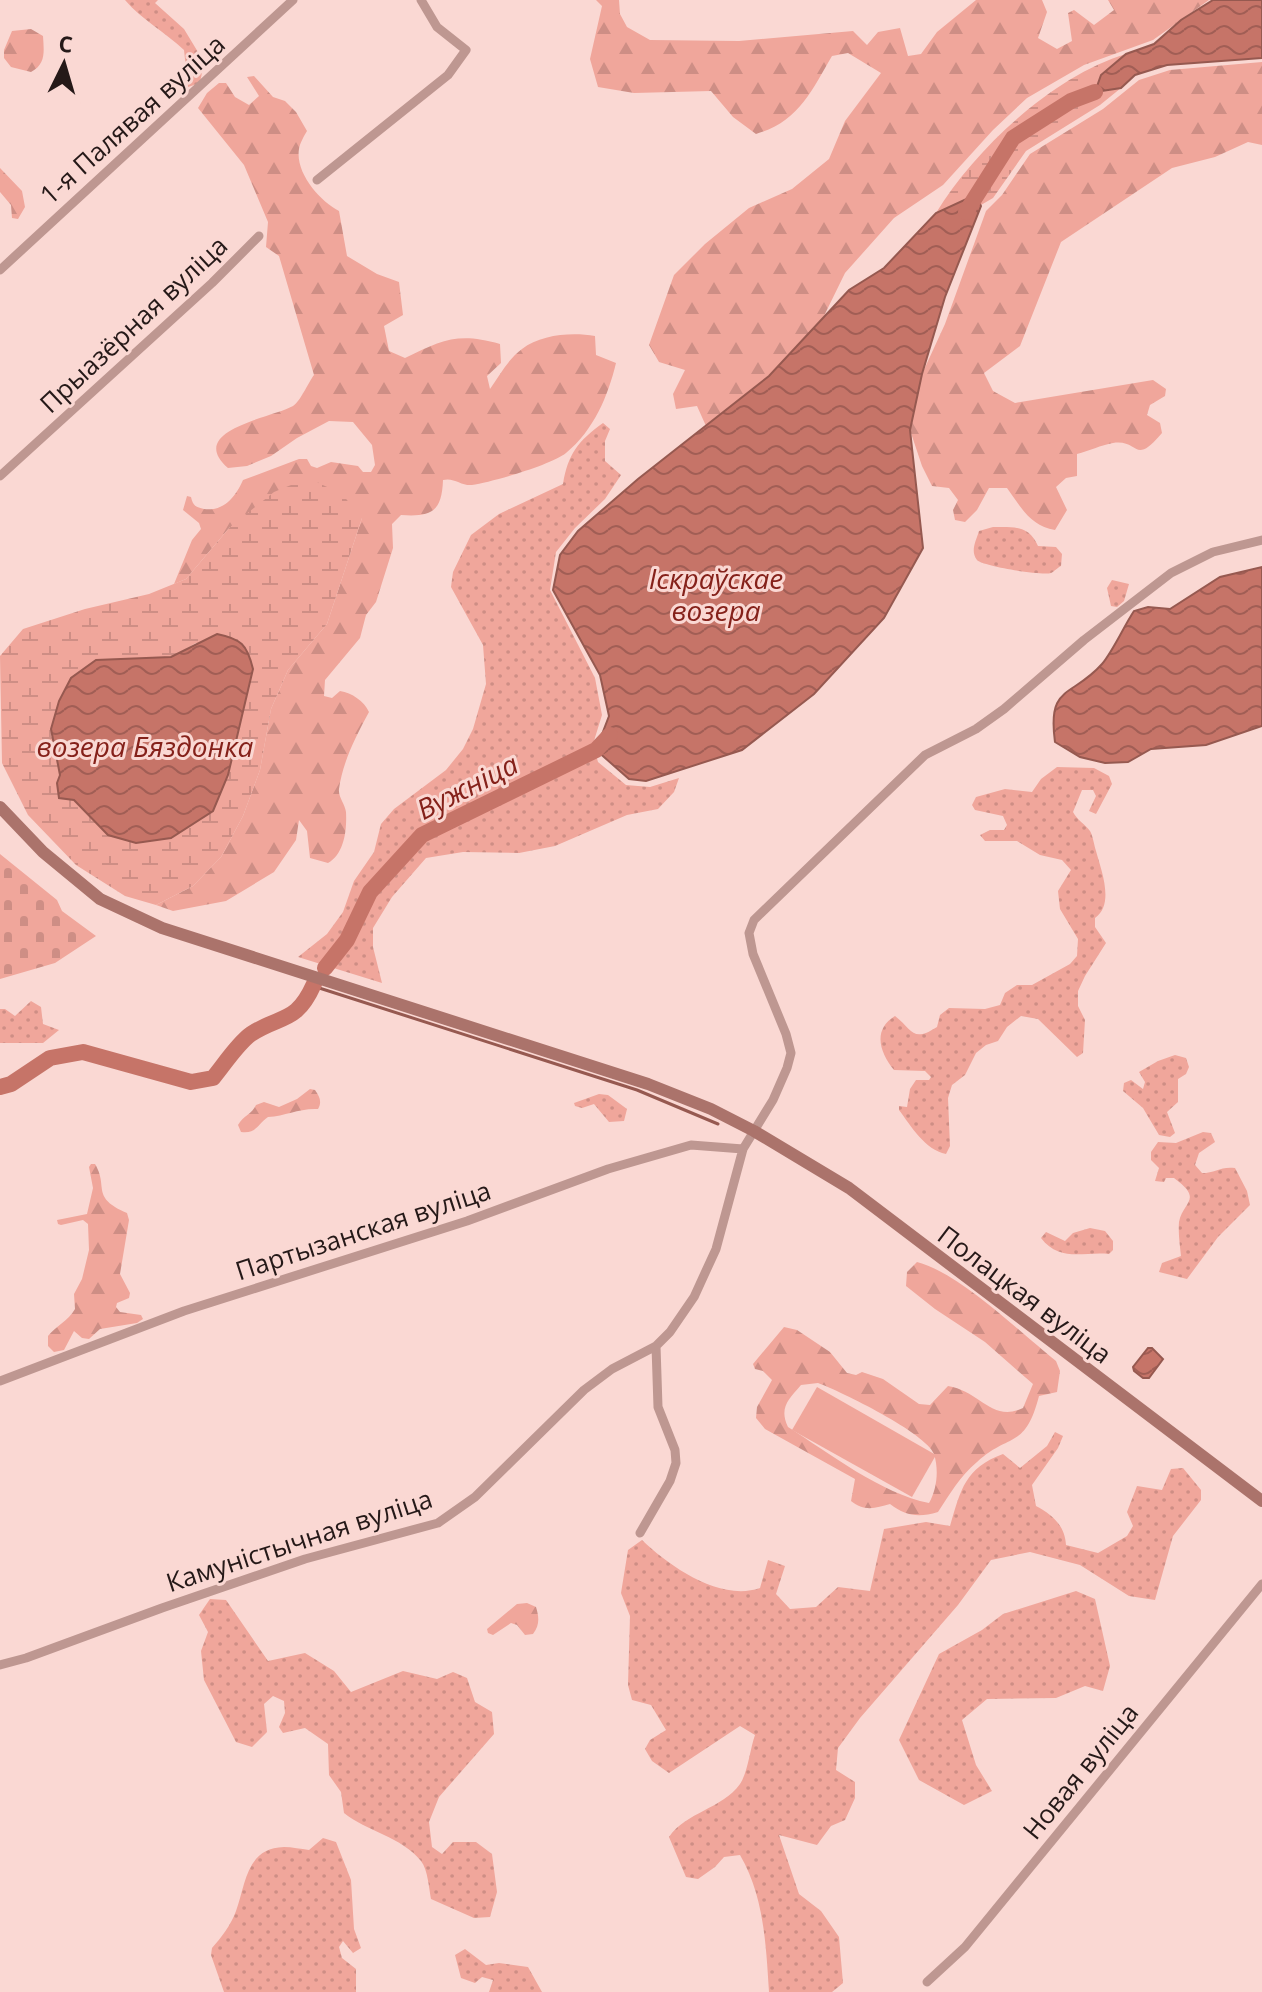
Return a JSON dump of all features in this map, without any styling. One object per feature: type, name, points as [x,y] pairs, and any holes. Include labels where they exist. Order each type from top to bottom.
[{"type":"main road","name":"Полацкая вуліца","points":[[0,807],[70,877],[100,899],[162,928],[648,1084],[711,1109],[754,1131],[849,1188],[1262,1501]]},
{"type":"street","name":"1-я Палявая вуліца","points":[[0,270],[293,0]]},
{"type":"street","points":[[317,180],[448,75],[466,50],[437,27],[421,0]]},
{"type":"street","name":"Прыазёрная вуліца","points":[[0,476],[259,236]]},
{"type":"street","name":"Камуністычная вуліца","points":[[0,1665],[305,1559],[438,1523],[475,1497],[584,1390],[612,1369],[656,1346],[670,1332],[694,1297],[716,1249],[743,1149],[773,1100],[791,1053],[753,954],[749,933],[754,920],[925,755],[976,729],[1004,709],[1084,640],[1171,573],[1213,552],[1262,540]]},
{"type":"street","name":"Партызанская вуліца","points":[[0,1381],[184,1311],[467,1221],[608,1169],[691,1145],[743,1149]]},
{"type":"street","points":[[640,1533],[670,1481],[676,1463],[675,1450],[658,1407],[656,1346]]},
{"type":"street","name":"Новая вуліца","points":[[927,1982],[965,1947],[1262,1584]]},
{"type":"green space","points":[[125,0],[158,0],[155,3],[184,29],[204,62],[200,83],[188,87],[184,50]]},
{"type":"green space","points":[[596,0],[619,0],[620,14],[627,27],[650,40],[739,41],[853,31],[867,45],[878,32],[900,28],[908,56],[921,54],[937,32],[976,0],[1042,0],[1047,12],[1038,38],[1057,49],[1072,41],[1068,13],[1074,10],[1094,25],[1114,10],[1108,0],[1209,0],[1153,40],[1084,65],[1027,98],[943,185],[894,218],[845,273],[822,320],[769,376],[706,426],[697,406],[676,409],[673,394],[685,370],[659,362],[649,345],[674,275],[705,244],[749,208],[792,189],[829,159],[845,121],[881,73],[848,53],[832,56],[793,114],[756,134],[733,117],[711,91],[634,93],[598,87],[590,59],[602,6]]},
{"type":"green space","points":[[31,29],[43,36],[44,47],[42,61],[31,72],[11,67],[4,58],[4,50],[12,31]]},
{"type":"green space","points":[[1126,54],[1101,75],[1096,92],[1121,88],[1100,105],[1026,151],[993,198],[981,205],[975,196],[936,213],[972,164],[1018,118],[1071,79]]},
{"type":"green space","points":[[1262,62],[1262,145],[1248,142],[1215,157],[1172,168],[1061,242],[1020,346],[984,373],[993,391],[1015,403],[1153,380],[1166,389],[1165,396],[1150,405],[1147,415],[1160,423],[1162,433],[1141,450],[1113,443],[1077,454],[1077,476],[1066,478],[1056,487],[1067,510],[1055,530],[1033,520],[1007,488],[989,488],[977,510],[965,522],[955,520],[953,510],[958,500],[949,488],[932,486],[910,430],[922,374],[945,324],[986,211],[1002,195],[1030,154],[1103,109],[1139,80],[1170,70]]},
{"type":"green space","points":[[254,76],[273,97],[285,101],[296,112],[307,131],[299,149],[301,167],[310,185],[339,211],[347,256],[377,274],[399,282],[403,315],[384,326],[389,351],[405,358],[440,342],[461,338],[500,344],[501,363],[487,376],[490,389],[517,353],[548,337],[567,334],[595,336],[596,355],[616,363],[598,412],[584,434],[566,453],[535,468],[481,483],[468,485],[443,480],[440,499],[433,510],[420,515],[401,515],[392,524],[393,548],[376,602],[366,615],[360,638],[325,680],[324,696],[332,698],[340,691],[349,694],[361,701],[369,712],[341,779],[339,792],[346,812],[346,827],[338,854],[328,863],[310,858],[307,831],[299,820],[296,840],[274,872],[226,901],[173,911],[156,905],[193,886],[221,857],[243,816],[260,770],[271,709],[288,670],[327,624],[362,518],[230,527],[186,579],[174,584],[192,540],[201,529],[199,523],[183,510],[187,496],[199,508],[218,508],[233,497],[243,480],[299,459],[307,459],[311,466],[317,468],[331,462],[358,466],[363,472],[371,472],[375,465],[372,445],[353,422],[329,421],[271,456],[247,466],[228,468],[218,455],[217,444],[224,435],[236,427],[296,404],[314,375],[279,256],[266,247],[268,222],[244,165],[198,108],[207,93],[219,83],[226,83],[235,97],[249,105],[259,96],[247,77]]},
{"type":"green space","points":[[0,168],[22,191],[25,207],[18,219],[12,218],[11,205],[0,192]]},
{"type":"green space","points":[[603,423],[610,429],[605,441],[605,461],[621,475],[605,499],[556,552],[550,590],[595,678],[602,715],[593,744],[598,762],[626,785],[650,787],[679,778],[674,792],[658,809],[627,815],[555,846],[519,853],[463,852],[426,858],[392,897],[373,928],[373,947],[382,983],[298,957],[327,934],[343,912],[354,881],[374,852],[381,824],[394,809],[446,770],[463,749],[473,729],[486,684],[483,645],[451,587],[453,572],[471,535],[499,514],[563,484],[576,449]]},
{"type":"green space","points":[[308,478],[342,494],[362,518],[327,624],[288,670],[271,709],[260,770],[243,816],[221,857],[193,886],[156,905],[125,896],[76,865],[28,815],[2,763],[0,656],[23,629],[85,609],[149,594],[186,579],[230,527],[274,492]],"holes":[[[196,643],[253,669],[228,775],[89,814],[57,783],[146,658],[172,657]]]},
{"type":"green space","points":[[993,527],[1020,529],[1030,534],[1038,546],[1056,547],[1062,554],[1061,566],[1051,573],[1036,573],[1000,568],[977,560],[974,550],[979,531]]},
{"type":"green space","points":[[1112,580],[1129,584],[1124,601],[1117,607],[1111,606],[1107,588]]},
{"type":"green space","points":[[1057,767],[1094,768],[1109,776],[1112,784],[1096,814],[1089,811],[1096,796],[1093,790],[1082,790],[1073,812],[1091,833],[1105,896],[1101,912],[1095,918],[1095,927],[1106,943],[1078,991],[1078,1006],[1085,1020],[1083,1053],[1077,1057],[1038,1019],[1021,1016],[1007,1027],[998,1041],[976,1053],[965,1075],[952,1085],[948,1098],[950,1146],[946,1154],[938,1152],[925,1143],[899,1110],[899,1106],[907,1107],[910,1089],[916,1080],[929,1080],[931,1077],[925,1071],[894,1070],[882,1049],[883,1028],[895,1016],[913,1033],[929,1032],[937,1027],[940,1015],[949,1008],[985,1009],[1000,1005],[1005,993],[1017,985],[1032,985],[1070,964],[1077,956],[1078,939],[1060,909],[1058,891],[1071,870],[1062,860],[1040,855],[1017,841],[985,841],[980,835],[990,830],[1004,830],[1007,825],[1003,816],[975,810],[972,805],[976,797],[1005,789],[1032,792],[1041,779]]},
{"type":"green space","points":[[0,854],[57,900],[62,911],[96,936],[55,963],[0,979]]},
{"type":"green space","points":[[31,1001],[41,1007],[43,1024],[59,1030],[43,1043],[0,1043],[0,1009],[15,1016]]},
{"type":"green space","points":[[1175,1055],[1186,1058],[1189,1067],[1186,1074],[1178,1079],[1178,1102],[1167,1112],[1175,1133],[1170,1137],[1159,1135],[1143,1108],[1123,1091],[1124,1083],[1131,1080],[1143,1089],[1145,1082],[1139,1072]]},
{"type":"green space","points":[[310,1089],[315,1090],[319,1097],[318,1109],[268,1117],[253,1130],[241,1132],[238,1125],[256,1105],[264,1102],[279,1107]]},
{"type":"green space","points":[[599,1094],[608,1095],[627,1109],[624,1121],[609,1122],[594,1104],[582,1108],[575,1106],[574,1103]]},
{"type":"green space","points":[[1203,1132],[1211,1133],[1215,1142],[1199,1153],[1195,1165],[1202,1173],[1235,1168],[1247,1191],[1250,1205],[1218,1237],[1187,1279],[1159,1272],[1162,1263],[1181,1256],[1179,1222],[1190,1196],[1174,1178],[1155,1181],[1159,1168],[1151,1160],[1151,1152],[1158,1142],[1176,1143]]},
{"type":"green space","points":[[91,1164],[95,1164],[99,1172],[104,1197],[127,1213],[129,1220],[120,1274],[130,1293],[129,1298],[117,1303],[116,1307],[120,1312],[141,1315],[143,1319],[137,1323],[100,1329],[89,1339],[82,1338],[74,1331],[64,1350],[54,1352],[48,1346],[48,1336],[75,1309],[74,1294],[82,1279],[89,1250],[88,1224],[83,1220],[61,1225],[57,1220],[87,1214],[93,1188]]},
{"type":"green space","points":[[1090,1228],[1105,1231],[1113,1241],[1113,1250],[1109,1254],[1056,1251],[1041,1238],[1046,1232],[1065,1241],[1073,1233]]},
{"type":"green space","points":[[917,1262],[970,1290],[1056,1361],[1060,1371],[1057,1392],[1039,1396],[1034,1413],[1022,1433],[977,1462],[960,1479],[938,1512],[924,1515],[912,1515],[890,1504],[861,1507],[851,1501],[855,1479],[765,1429],[756,1418],[757,1407],[772,1380],[763,1371],[755,1369],[753,1364],[784,1327],[797,1330],[830,1352],[847,1373],[856,1375],[862,1372],[883,1379],[919,1404],[930,1405],[948,1386],[1003,1412],[1023,1408],[1033,1384],[985,1342],[906,1286],[907,1272]],"holes":[[[818,1383],[882,1414],[928,1445],[936,1460],[937,1473],[929,1503],[875,1482],[788,1427],[784,1415],[789,1400],[801,1385]]]},
{"type":"green space","points":[[817,1387],[936,1455],[912,1497],[792,1430]]},
{"type":"green space","points":[[1055,1432],[1063,1436],[1058,1448],[1032,1485],[1036,1506],[1057,1522],[1066,1545],[1098,1553],[1127,1536],[1133,1526],[1127,1512],[1137,1486],[1162,1490],[1171,1469],[1183,1468],[1201,1490],[1201,1500],[1173,1536],[1155,1600],[1129,1596],[1080,1565],[1030,1552],[991,1560],[958,1605],[860,1718],[838,1748],[836,1770],[855,1782],[855,1798],[845,1820],[831,1826],[817,1845],[779,1835],[799,1894],[821,1911],[839,1937],[843,1983],[832,1992],[769,1992],[759,1904],[740,1855],[724,1857],[698,1879],[686,1877],[669,1837],[685,1822],[724,1799],[740,1784],[755,1735],[740,1726],[669,1773],[652,1761],[645,1749],[650,1740],[666,1730],[651,1705],[632,1700],[628,1685],[630,1616],[621,1593],[628,1550],[642,1540],[696,1579],[728,1590],[760,1588],[768,1560],[785,1566],[776,1594],[790,1609],[816,1607],[838,1587],[870,1591],[884,1529],[926,1522],[950,1526],[966,1481],[972,1473],[1003,1454],[1020,1468],[1047,1446]]},
{"type":"green space","points":[[1076,1591],[1095,1599],[1110,1666],[1103,1691],[1085,1686],[1056,1698],[987,1699],[962,1720],[976,1765],[992,1791],[964,1805],[919,1780],[899,1740],[939,1654],[982,1630],[1003,1614]]},
{"type":"green space","points":[[210,1599],[226,1600],[268,1661],[305,1653],[334,1671],[351,1692],[403,1671],[437,1679],[453,1672],[467,1678],[475,1702],[492,1712],[494,1734],[439,1797],[429,1822],[432,1847],[442,1854],[453,1842],[476,1842],[492,1854],[497,1892],[490,1917],[474,1918],[431,1899],[425,1869],[413,1853],[344,1813],[341,1792],[329,1775],[328,1744],[305,1728],[283,1733],[279,1727],[285,1713],[284,1701],[273,1696],[264,1704],[267,1732],[252,1747],[236,1742],[204,1680],[201,1651],[208,1632],[199,1615]]},
{"type":"green space","points":[[527,1603],[536,1607],[538,1614],[538,1624],[533,1634],[525,1635],[511,1623],[493,1635],[488,1633],[487,1629],[517,1604]]},
{"type":"green space","points":[[323,1838],[336,1842],[351,1880],[354,1929],[361,1948],[353,1953],[343,1941],[339,1947],[342,1958],[356,1969],[356,1992],[224,1992],[211,1955],[212,1948],[234,1916],[255,1861],[271,1849],[309,1850]]},
{"type":"green space","points":[[465,1949],[486,1965],[499,1963],[528,1967],[542,1992],[489,1992],[493,1980],[482,1977],[475,1983],[461,1978],[455,1955]]},
{"type":"water","points":[[1213,0],[1262,0],[1262,58],[1167,65],[1135,75],[1121,88],[1095,92],[1101,75],[1126,54],[1154,44],[1181,20]]},
{"type":"water","name":"Іскраўскае возера","points":[[975,195],[981,206],[945,297],[922,374],[910,430],[923,548],[884,618],[814,694],[742,750],[646,781],[629,779],[596,750],[609,716],[600,675],[553,590],[560,555],[578,531],[638,479],[769,376],[849,290],[884,268],[936,213]]},
{"type":"water","points":[[1262,567],[1262,726],[1206,745],[1151,749],[1128,762],[1105,763],[1080,757],[1055,742],[1053,723],[1058,701],[1102,664],[1134,611],[1148,607],[1170,609],[1220,577]]},
{"type":"water","name":"возера Бяздонка","points":[[217,634],[242,644],[253,669],[228,775],[213,811],[171,838],[136,843],[108,835],[74,800],[59,798],[57,783],[60,775],[51,729],[59,701],[71,678],[96,660],[171,657]]},
{"type":"water","points":[[1148,1348],[1163,1359],[1149,1378],[1143,1378],[1133,1367]]},
{"type":"waterway","name":"Вужніца","points":[[966,212],[1013,138],[1071,101],[1095,92]]},
{"type":"waterway","name":"Вужніца","points":[[325,968],[347,940],[370,892],[422,835],[596,750],[610,735]]},
{"type":"waterway","name":"Вужніца","points":[[0,1087],[11,1084],[50,1058],[83,1052],[191,1082],[213,1078],[246,1038],[301,1006],[314,984]]},
{"type":"waterway","points":[[313,986],[637,1090],[718,1124]]}]
